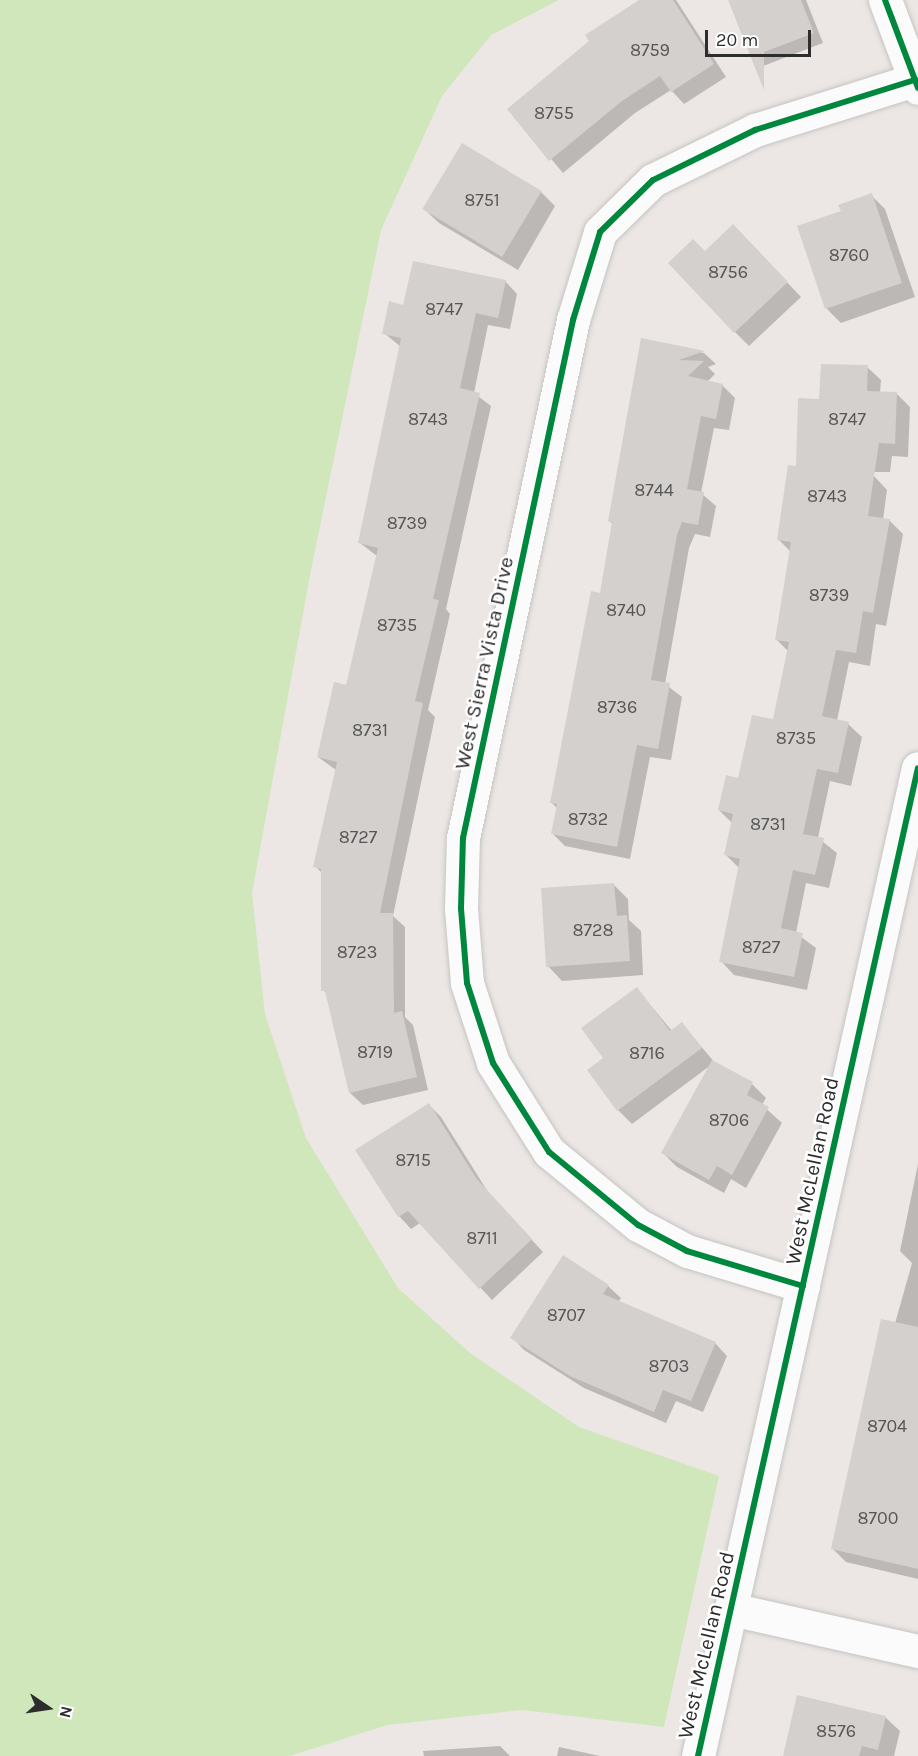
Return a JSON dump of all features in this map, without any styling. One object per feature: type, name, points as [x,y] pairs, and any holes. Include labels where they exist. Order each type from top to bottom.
[{"type":"street","points":[[885,0],[917,84]]},
{"type":"street","name":"West Sierra Vista Drive","points":[[803,1286],[687,1251],[648,1230],[549,1152],[493,1063],[467,983],[460,908],[463,838],[573,320],[600,232],[653,180],[755,130],[917,84]]},
{"type":"street","name":"West McLellan Road","points":[[698,1756],[918,768]]},
{"type":"street","points":[[731,1609],[918,1651]]},
{"type":"green space","points":[[0,0],[559,0],[491,35],[442,96],[381,230],[311,570],[252,893],[265,1014],[306,1138],[398,1288],[470,1353],[579,1427],[719,1476],[664,1727],[522,1710],[387,1725],[290,1756],[0,1756]]},
{"type":"building","points":[[639,0],[673,0],[714,64],[671,92],[660,76],[622,101],[549,161],[507,109],[589,41],[585,35]]},
{"type":"building","points":[[728,0],[801,0],[814,33],[764,52],[764,90]]},
{"type":"building","points":[[462,143],[542,191],[502,257],[422,209]]},
{"type":"building","points":[[872,193],[902,283],[825,309],[797,226],[841,211],[838,205]]},
{"type":"building","points":[[733,224],[788,282],[734,333],[668,263],[693,239],[705,251]]},
{"type":"building","points":[[413,261],[506,280],[498,318],[476,313],[460,388],[480,393],[433,599],[439,600],[415,701],[423,703],[380,913],[393,913],[394,1013],[402,1011],[417,1077],[349,1093],[325,991],[321,991],[321,869],[313,867],[337,762],[317,757],[334,682],[346,685],[378,548],[358,543],[401,338],[382,334],[389,301],[403,305]]},
{"type":"building","points":[[641,338],[705,351],[679,360],[704,361],[688,376],[723,384],[716,419],[701,416],[687,489],[704,492],[698,525],[682,522],[677,535],[651,680],[670,683],[658,749],[637,745],[617,847],[551,834],[557,804],[550,803],[591,591],[600,593],[612,522],[608,521]]},
{"type":"building","points":[[821,364],[868,365],[867,391],[897,392],[895,444],[879,443],[868,516],[890,519],[873,613],[863,611],[856,653],[836,650],[822,716],[849,722],[838,773],[817,769],[803,834],[824,838],[815,875],[793,870],[781,928],[803,933],[794,977],[719,962],[740,859],[724,855],[733,814],[718,810],[726,775],[738,778],[752,715],[773,719],[789,642],[775,640],[791,542],[777,540],[788,465],[796,466],[798,398],[819,399]]},
{"type":"building","points":[[614,883],[617,916],[627,915],[630,961],[546,967],[541,888]]},
{"type":"building","points":[[637,987],[670,1031],[682,1022],[702,1048],[617,1111],[587,1070],[603,1058],[581,1028]]},
{"type":"building","points":[[712,1060],[753,1082],[747,1095],[769,1107],[732,1175],[717,1166],[709,1180],[661,1153]]},
{"type":"building","points":[[429,1103],[476,1178],[532,1239],[479,1289],[408,1211],[398,1217],[355,1150]]},
{"type":"building","points":[[563,1255],[609,1285],[603,1294],[716,1342],[691,1401],[663,1390],[654,1412],[570,1376],[510,1338]]},
{"type":"building","points":[[881,1319],[918,1327],[918,1569],[831,1549]]},
{"type":"building","points":[[797,1695],[886,1716],[878,1750],[862,1746],[859,1756],[783,1756]]},
{"type":"cycle path","points":[[885,0],[918,88]]},
{"type":"cycle path","points":[[803,1286],[687,1251],[638,1225],[549,1152],[493,1063],[467,983],[461,908],[463,838],[573,320],[600,232],[653,180],[755,130],[915,80]]},
{"type":"cycle path","points":[[698,1756],[918,768]]}]
